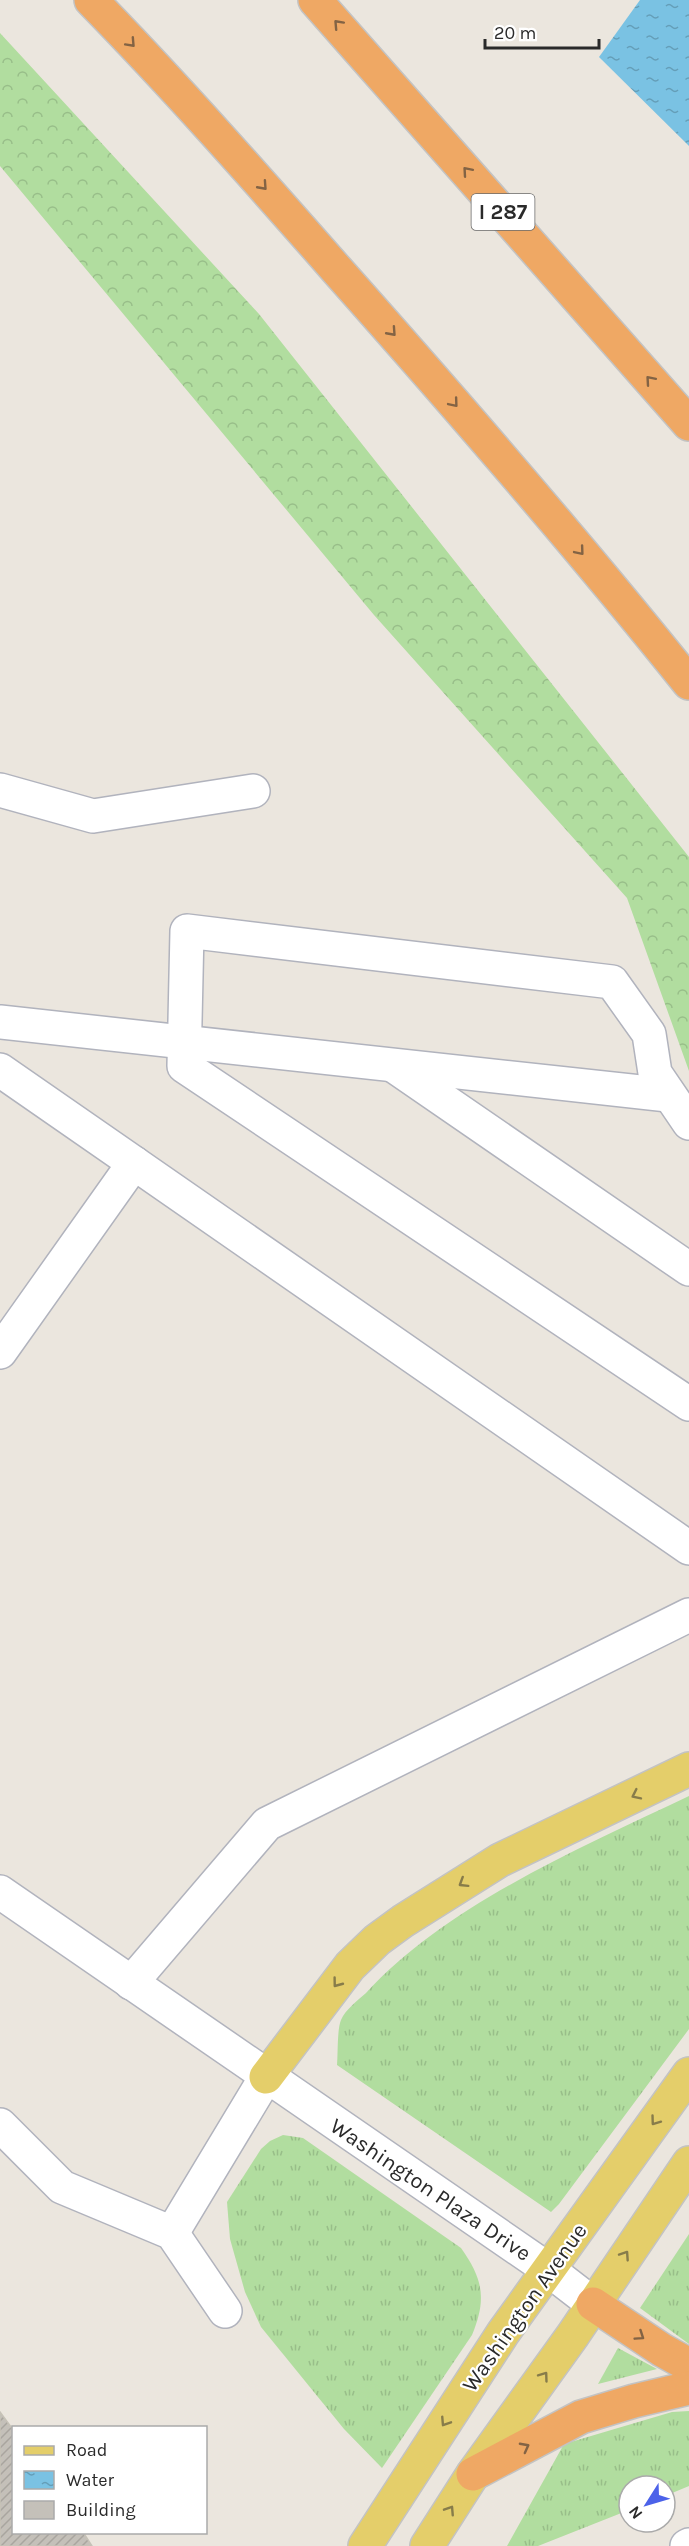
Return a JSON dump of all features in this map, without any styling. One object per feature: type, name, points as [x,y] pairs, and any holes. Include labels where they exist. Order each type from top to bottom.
[{"type":"highway","points":[[91,0],[252,173],[416,358],[622,600],[689,683]]},
{"type":"highway","name":"I 287","points":[[315,0],[689,424]]},
{"type":"highway","points":[[593,2304],[662,2350],[689,2365]]},
{"type":"highway","points":[[473,2474],[581,2417],[689,2388]]},
{"type":"main road","points":[[266,2076],[350,1966],[377,1940],[500,1860],[689,1769]]},
{"type":"main road","name":"Washington Avenue","points":[[365,2546],[503,2333],[689,2074]]},
{"type":"main road","points":[[427,2546],[473,2474],[689,2163]]},
{"type":"street","points":[[0,790],[93,816],[253,791]]},
{"type":"street","points":[[689,1123],[655,1073],[649,1034],[612,982],[187,931],[184,1066],[689,1404]]},
{"type":"street","points":[[0,1022],[668,1095]]},
{"type":"street","points":[[392,1065],[689,1269]]},
{"type":"street","points":[[0,1070],[689,1548]]},
{"type":"street","points":[[0,1352],[134,1163]]},
{"type":"street","points":[[131,1983],[267,1824],[689,1615]]},
{"type":"street","name":"Washington Plaza Drive","points":[[0,1892],[549,2270],[593,2304]]},
{"type":"street","points":[[172,2233],[266,2076]]},
{"type":"street","points":[[0,2125],[62,2187],[172,2233],[225,2311]]},
{"type":"green space","points":[[0,33],[259,314],[689,857],[689,1071],[627,898],[374,615],[0,166]]},
{"type":"green space","points":[[689,1796],[689,2029],[551,2212],[337,2065],[339,2029],[345,2013],[398,1961],[435,1932],[475,1905],[517,1881]]},
{"type":"green space","points":[[283,2135],[303,2138],[461,2248],[478,2280],[480,2311],[472,2335],[382,2468],[344,2429],[261,2327],[245,2292],[230,2239],[227,2202],[261,2149],[270,2141]]},
{"type":"green space","points":[[689,2234],[689,2344],[640,2308]]},
{"type":"green space","points":[[618,2348],[657,2369],[598,2384]]},
{"type":"green space","points":[[689,2411],[689,2486],[677,2491],[677,2474],[617,2474],[617,2515],[538,2546],[507,2546],[564,2444],[672,2412]]},
{"type":"water","points":[[640,0],[689,0],[689,146],[599,57]]},
{"type":"building","points":[[0,2412],[12,2428],[12,2534],[84,2534],[92,2546],[0,2546]]}]
